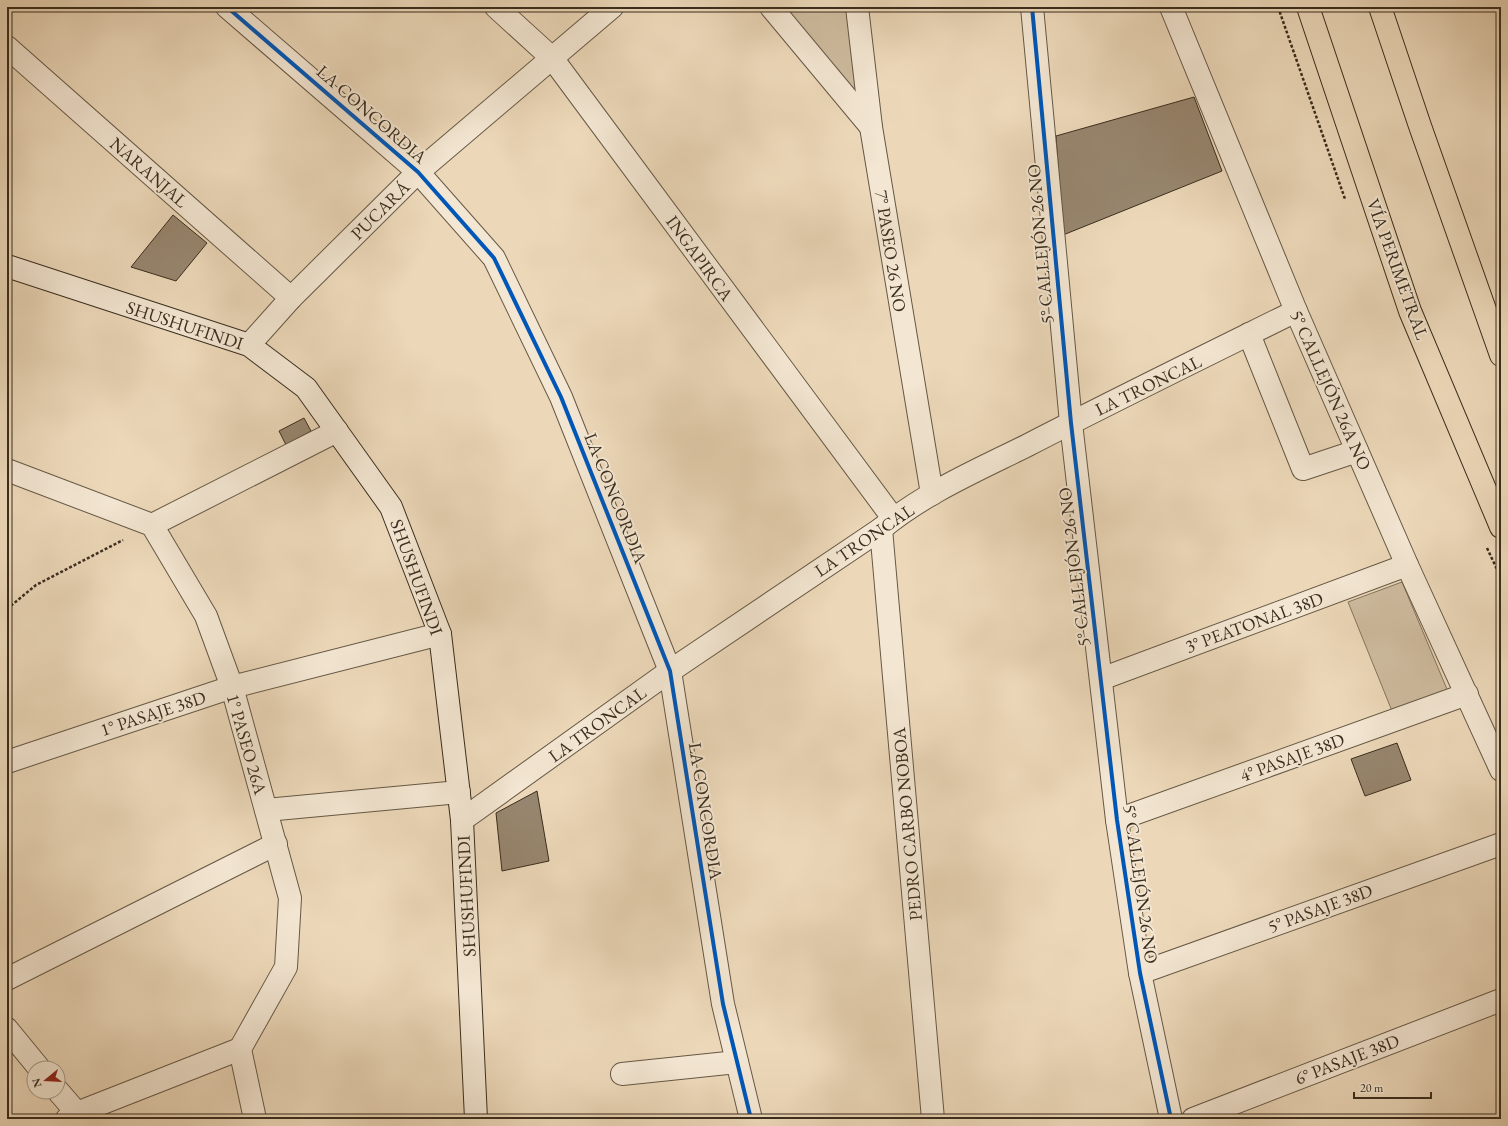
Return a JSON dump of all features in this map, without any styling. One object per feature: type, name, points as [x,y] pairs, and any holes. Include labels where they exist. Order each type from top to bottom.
[{"type":"highway","name":"VÍA PERIMETRAL","points":[[1308,7],[1410,311],[1501,527]]},
{"type":"highway","points":[[1380,7],[1420,126],[1501,355]]},
{"type":"street","name":"LA CONCORDIA","points":[[227,7],[418,172],[494,258],[561,398],[670,671],[723,1004],[751,1119]]},
{"type":"street","name":"INGAPIRCA","points":[[496,7],[552,58],[887,524]]},
{"type":"street","name":"PUCARÁ","points":[[249,345],[291,298],[418,172],[612,7]]},
{"type":"street","points":[[771,7],[871,128]]},
{"type":"street","name":"7° PASEO 26 NO","points":[[857,7],[871,128],[932,494]]},
{"type":"street","name":"5° CALLEJÓN 26 NO","points":[[1032,7],[1071,423],[1117,820],[1140,973],[1171,1119]]},
{"type":"street","name":"5° CALLEJÓN 26A NO","points":[[1171,7],[1296,312],[1407,565],[1501,770]]},
{"type":"street","name":"NARANJAL","points":[[7,47],[291,298]]},
{"type":"street","name":"SHUSHUFINDI","points":[[7,266],[249,345],[306,388],[391,507],[440,634],[462,820],[476,1119]]},
{"type":"street","name":"LA TRONCAL","points":[[462,820],[670,671],[932,494],[1249,334],[1296,312]]},
{"type":"street","points":[[1249,334],[1303,469],[1357,451]]},
{"type":"street","points":[[7,470],[152,524],[337,431]]},
{"type":"street","name":"1° PASEO 26A","points":[[152,524],[206,616],[232,687],[290,898],[286,967],[240,1049]]},
{"type":"street","name":"PEDRO CARBO NOBOA","points":[[887,524],[933,1119]]},
{"type":"street","name":"3° PEATONAL 38D","points":[[1101,679],[1407,565]]},
{"type":"street","name":"1° PASAJE 38D","points":[[8,760],[232,687],[440,634]]},
{"type":"street","name":"4° PASAJE 38D","points":[[1117,820],[1467,694]]},
{"type":"street","points":[[266,810],[459,792]]},
{"type":"street","points":[[7,979],[276,844]]},
{"type":"street","name":"5° PASAJE 38D","points":[[1140,973],[1501,844]]},
{"type":"street","name":"6° PASAJE 38D","points":[[1193,1119],[1501,1000]]},
{"type":"street","points":[[7,1029],[32,1060]]},
{"type":"street","points":[[63,1100],[72,1116],[240,1049],[255,1119]]},
{"type":"street","points":[[622,1074],[736,1062]]},
{"type":"path","points":[[7,609],[36,585],[152,524]]},
{"type":"shaded area","points":[[781,7],[850,7],[862,106]]},
{"type":"shaded area","points":[[1402,582],[1449,694],[1392,711],[1348,602]]},
{"type":"building","points":[[1194,97],[1222,171],[1063,235],[1056,136]]},
{"type":"building","points":[[173,215],[207,243],[176,281],[131,267]]},
{"type":"building","points":[[304,418],[311,431],[286,445],[279,431]]},
{"type":"building","points":[[1397,743],[1411,780],[1365,796],[1351,759]]},
{"type":"building","points":[[537,791],[549,861],[502,871],[496,813]]},
{"type":"cycle path","points":[[227,7],[418,172],[494,258],[561,397],[670,671],[723,1004],[751,1119]]},
{"type":"cycle path","points":[[1032,7],[1071,423],[1117,820],[1140,973],[1171,1119]]}]
